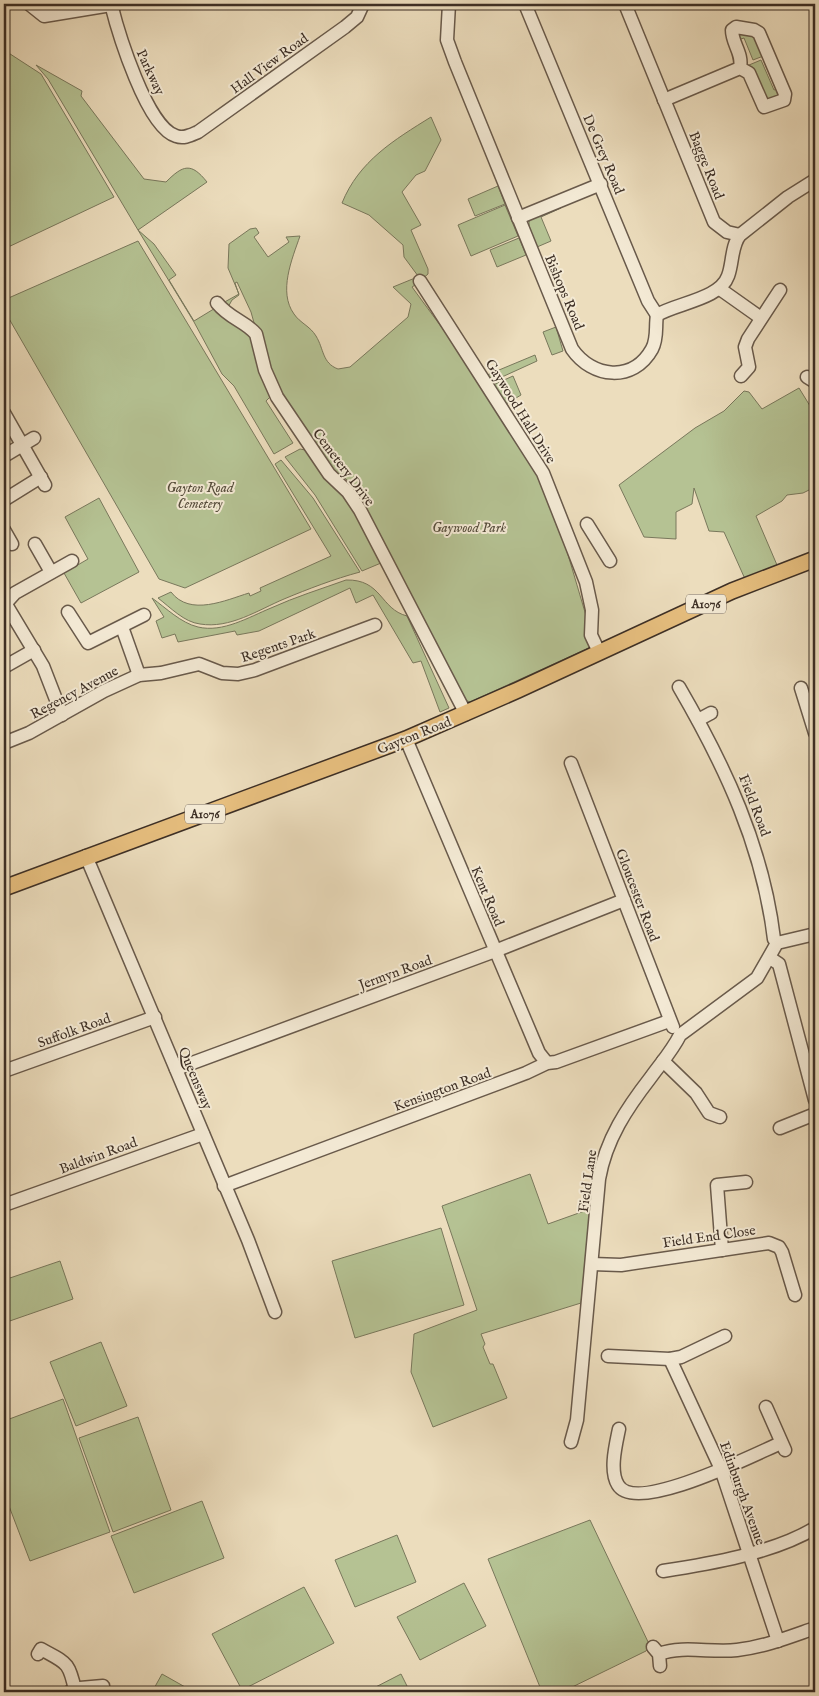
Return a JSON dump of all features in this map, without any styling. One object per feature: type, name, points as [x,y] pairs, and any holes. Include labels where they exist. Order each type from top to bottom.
[{"type":"main road","name":"Gayton Road","points":[[4,888],[86,856],[406,739],[466,714],[750,583],[815,559]]},
{"type":"street","points":[[29,4],[44,16],[117,4]]},
{"type":"street","name":"Parkway","points":[[111,4],[130,66],[156,116],[170,133],[184,137]]},
{"type":"street","name":"Hall View Road","points":[[184,137],[198,132],[345,27],[358,17],[363,4]]},
{"type":"street","name":"Bishops Road","points":[[449,4],[446,40],[572,349],[585,364],[605,373],[628,370],[647,357],[655,341],[657,315]]},
{"type":"street","name":"De Grey Road","points":[[525,4],[648,301],[657,315]]},
{"type":"street","name":"Bagge Road","points":[[625,4],[714,222],[727,232],[740,235]]},
{"type":"street","points":[[736,27],[754,30],[759,33],[786,94],[784,100],[767,108],[764,107],[749,73],[740,68],[741,56],[732,34],[732,30],[736,27]]},
{"type":"street","points":[[664,100],[740,68]]},
{"type":"street","points":[[657,315],[720,289],[729,275],[735,241],[740,235],[788,197],[815,180]]},
{"type":"street","points":[[518,218],[601,184]]},
{"type":"street","name":"Gaywood Hall Drive","points":[[420,281],[533,454],[543,473],[586,582],[592,610],[591,635],[599,652]]},
{"type":"street","points":[[720,289],[761,318]]},
{"type":"street","points":[[742,376],[749,367],[745,347],[761,318],[780,290]]},
{"type":"street","name":"Cemetery Drive","points":[[217,303],[227,315],[252,329],[256,334],[270,384],[329,474],[348,492],[360,510],[466,714]]},
{"type":"street","points":[[4,500],[43,481],[6,420]]},
{"type":"street","points":[[4,456],[34,438]]},
{"type":"street","points":[[587,524],[610,561]]},
{"type":"street","points":[[4,530],[12,544]]},
{"type":"street","points":[[573,545],[594,536]]},
{"type":"street","points":[[35,544],[51,572]]},
{"type":"street","points":[[62,715],[48,677],[5,602],[15,593],[72,561]]},
{"type":"street","points":[[68,612],[88,643],[144,615]]},
{"type":"street","name":"Regents Park","points":[[161,673],[199,664],[222,673],[238,674],[255,670],[352,628],[375,625]]},
{"type":"street","points":[[122,627],[139,675]]},
{"type":"street","points":[[4,668],[34,650]]},
{"type":"street","name":"Regency Avenue","points":[[4,743],[29,734],[104,691],[139,675],[161,673]]},
{"type":"street","name":"Field Road","points":[[679,687],[727,775],[752,841],[765,886],[774,939],[777,943]]},
{"type":"street","points":[[801,688],[811,702],[815,733]]},
{"type":"street","points":[[698,720],[711,713]]},
{"type":"street","name":"Kent Road","points":[[406,739],[539,1053],[547,1062]]},
{"type":"street","name":"Gloucester Road","points":[[571,763],[669,1021],[680,1035]]},
{"type":"street","name":"Queensway","points":[[86,856],[155,1017],[275,1312]]},
{"type":"street","name":"Jermyn Road","points":[[176,1069],[495,951],[624,900]]},
{"type":"street","points":[[777,943],[815,934]]},
{"type":"street","name":"Field Lane","points":[[571,1442],[577,1420],[599,1179],[606,1148],[627,1109],[680,1035],[757,978],[777,943]]},
{"type":"street","points":[[770,958],[779,964],[815,1100]]},
{"type":"street","name":"Suffolk Road","points":[[4,1070],[155,1017]]},
{"type":"street","name":"Kensington Road","points":[[224,1186],[526,1073],[547,1062],[556,1062],[669,1021]]},
{"type":"street","points":[[663,1061],[696,1094],[713,1119]]},
{"type":"street","points":[[780,1128],[815,1114]]},
{"type":"street","name":"Baldwin Road","points":[[4,1205],[203,1134]]},
{"type":"street","points":[[722,1250],[711,1185],[746,1182]]},
{"type":"street","name":"Field End Close","points":[[592,1264],[621,1265],[769,1243],[779,1247],[795,1295]]},
{"type":"street","points":[[608,1356],[670,1359],[681,1357],[728,1336]]},
{"type":"street","name":"Edinburgh Avenue","points":[[670,1359],[721,1469],[778,1641]]},
{"type":"street","points":[[614,1435],[614,1474],[618,1486],[628,1494],[642,1494],[678,1486],[783,1447],[766,1407]]},
{"type":"street","points":[[661,1570],[713,1564],[780,1543],[815,1528]]},
{"type":"street","points":[[657,1656],[669,1651],[736,1650],[778,1641],[815,1628]]},
{"type":"street","points":[[38,1654],[41,1649],[66,1664],[71,1670],[72,1691],[103,1686]]},
{"type":"green space","points":[[737,33],[754,34],[766,55],[753,60],[744,38],[741,39]]},
{"type":"green space","points":[[4,50],[41,74],[114,197],[4,249]]},
{"type":"green space","points":[[761,60],[774,90],[777,89],[782,96],[767,104],[749,65]]},
{"type":"green space","points":[[36,65],[82,91],[81,96],[144,179],[166,182],[177,172],[187,168],[196,171],[207,182],[138,230],[48,79]]},
{"type":"green space","points":[[431,117],[441,140],[425,171],[416,175],[402,192],[421,225],[411,230],[428,269],[428,274],[421,280],[404,257],[403,245],[369,215],[342,203],[349,188],[368,163],[391,143]]},
{"type":"green space","points":[[498,186],[505,204],[475,216],[468,199]]},
{"type":"green space","points":[[559,203],[561,208],[541,217],[551,241],[537,247],[529,221]]},
{"type":"green space","points":[[505,205],[518,236],[471,256],[458,225]]},
{"type":"green space","name":"Gaywood Park","points":[[256,228],[259,233],[254,237],[268,257],[289,242],[286,237],[300,236],[288,275],[287,296],[289,305],[296,317],[316,336],[329,363],[338,369],[350,367],[408,317],[411,304],[393,287],[415,278],[418,283],[412,287],[495,400],[551,497],[587,619],[591,647],[470,702],[465,700],[363,511],[352,485],[343,476],[338,479],[271,384],[251,312],[237,282],[235,283],[237,290],[228,268],[229,244],[250,229]]},
{"type":"green space","points":[[138,230],[154,244],[176,275],[169,280],[194,321],[217,307],[252,332],[273,394],[266,401],[293,443],[274,454],[234,386],[222,374],[194,322]]},
{"type":"green space","points":[[519,238],[526,255],[497,267],[490,250]]},
{"type":"green space","name":"Gayton Road Cemetery","points":[[138,241],[311,529],[185,588],[159,579],[4,310],[4,300]]},
{"type":"green space","points":[[239,294],[232,300],[227,309],[221,304]]},
{"type":"green space","points":[[556,327],[563,351],[552,355],[543,332]]},
{"type":"green space","points":[[535,355],[537,361],[491,382],[487,375]]},
{"type":"green space","points":[[513,376],[521,395],[506,404],[493,385]]},
{"type":"green space","points":[[799,388],[815,414],[815,487],[803,493],[787,495],[782,501],[756,516],[777,565],[745,579],[724,532],[709,531],[694,488],[692,504],[676,512],[676,539],[644,537],[619,485],[695,428],[724,411],[744,391],[749,392],[762,409]]},
{"type":"green space","points":[[300,449],[305,450],[344,493],[381,563],[362,571],[315,495],[285,457]]},
{"type":"green space","points":[[281,460],[313,498],[360,572],[284,599],[244,618],[222,624],[200,624],[183,618],[158,598],[171,592],[179,600],[188,604],[198,605],[219,602],[249,593],[250,596],[261,591],[260,588],[331,556],[275,464]]},
{"type":"green space","points":[[99,498],[139,572],[81,603],[64,573],[88,559],[65,517]]},
{"type":"green space","points":[[346,580],[367,584],[391,607],[407,616],[449,708],[440,712],[421,661],[413,663],[373,595],[356,603],[350,588],[259,631],[237,635],[235,631],[178,642],[175,634],[162,638],[156,621],[164,617],[152,598],[180,619],[192,625],[217,628],[236,623],[289,600]]},
{"type":"green space","points":[[530,1174],[548,1224],[590,1209],[581,1303],[481,1334],[485,1344],[483,1347],[490,1364],[493,1364],[507,1398],[433,1427],[411,1372],[414,1334],[477,1310],[442,1206]]},
{"type":"green space","points":[[441,1228],[464,1305],[355,1338],[332,1261]]},
{"type":"green space","points":[[60,1261],[73,1299],[4,1323],[4,1280]]},
{"type":"green space","points":[[101,1342],[127,1406],[76,1426],[50,1362]]},
{"type":"green space","points":[[63,1399],[110,1532],[30,1561],[4,1493],[4,1421]]},
{"type":"green space","points":[[138,1417],[171,1510],[113,1532],[79,1438]]},
{"type":"green space","points":[[202,1501],[224,1558],[134,1593],[111,1536]]},
{"type":"green space","points":[[590,1520],[650,1646],[646,1651],[562,1692],[542,1692],[488,1559]]},
{"type":"green space","points":[[397,1535],[416,1582],[355,1607],[335,1560]]},
{"type":"green space","points":[[464,1583],[486,1626],[420,1660],[397,1617]]},
{"type":"green space","points":[[304,1587],[334,1643],[242,1690],[212,1634]]},
{"type":"green space","points":[[162,1674],[194,1692],[152,1692]]},
{"type":"green space","points":[[401,1674],[410,1692],[366,1692]]},
{"type":"waterway","points":[[786,1692],[815,1688]]}]
